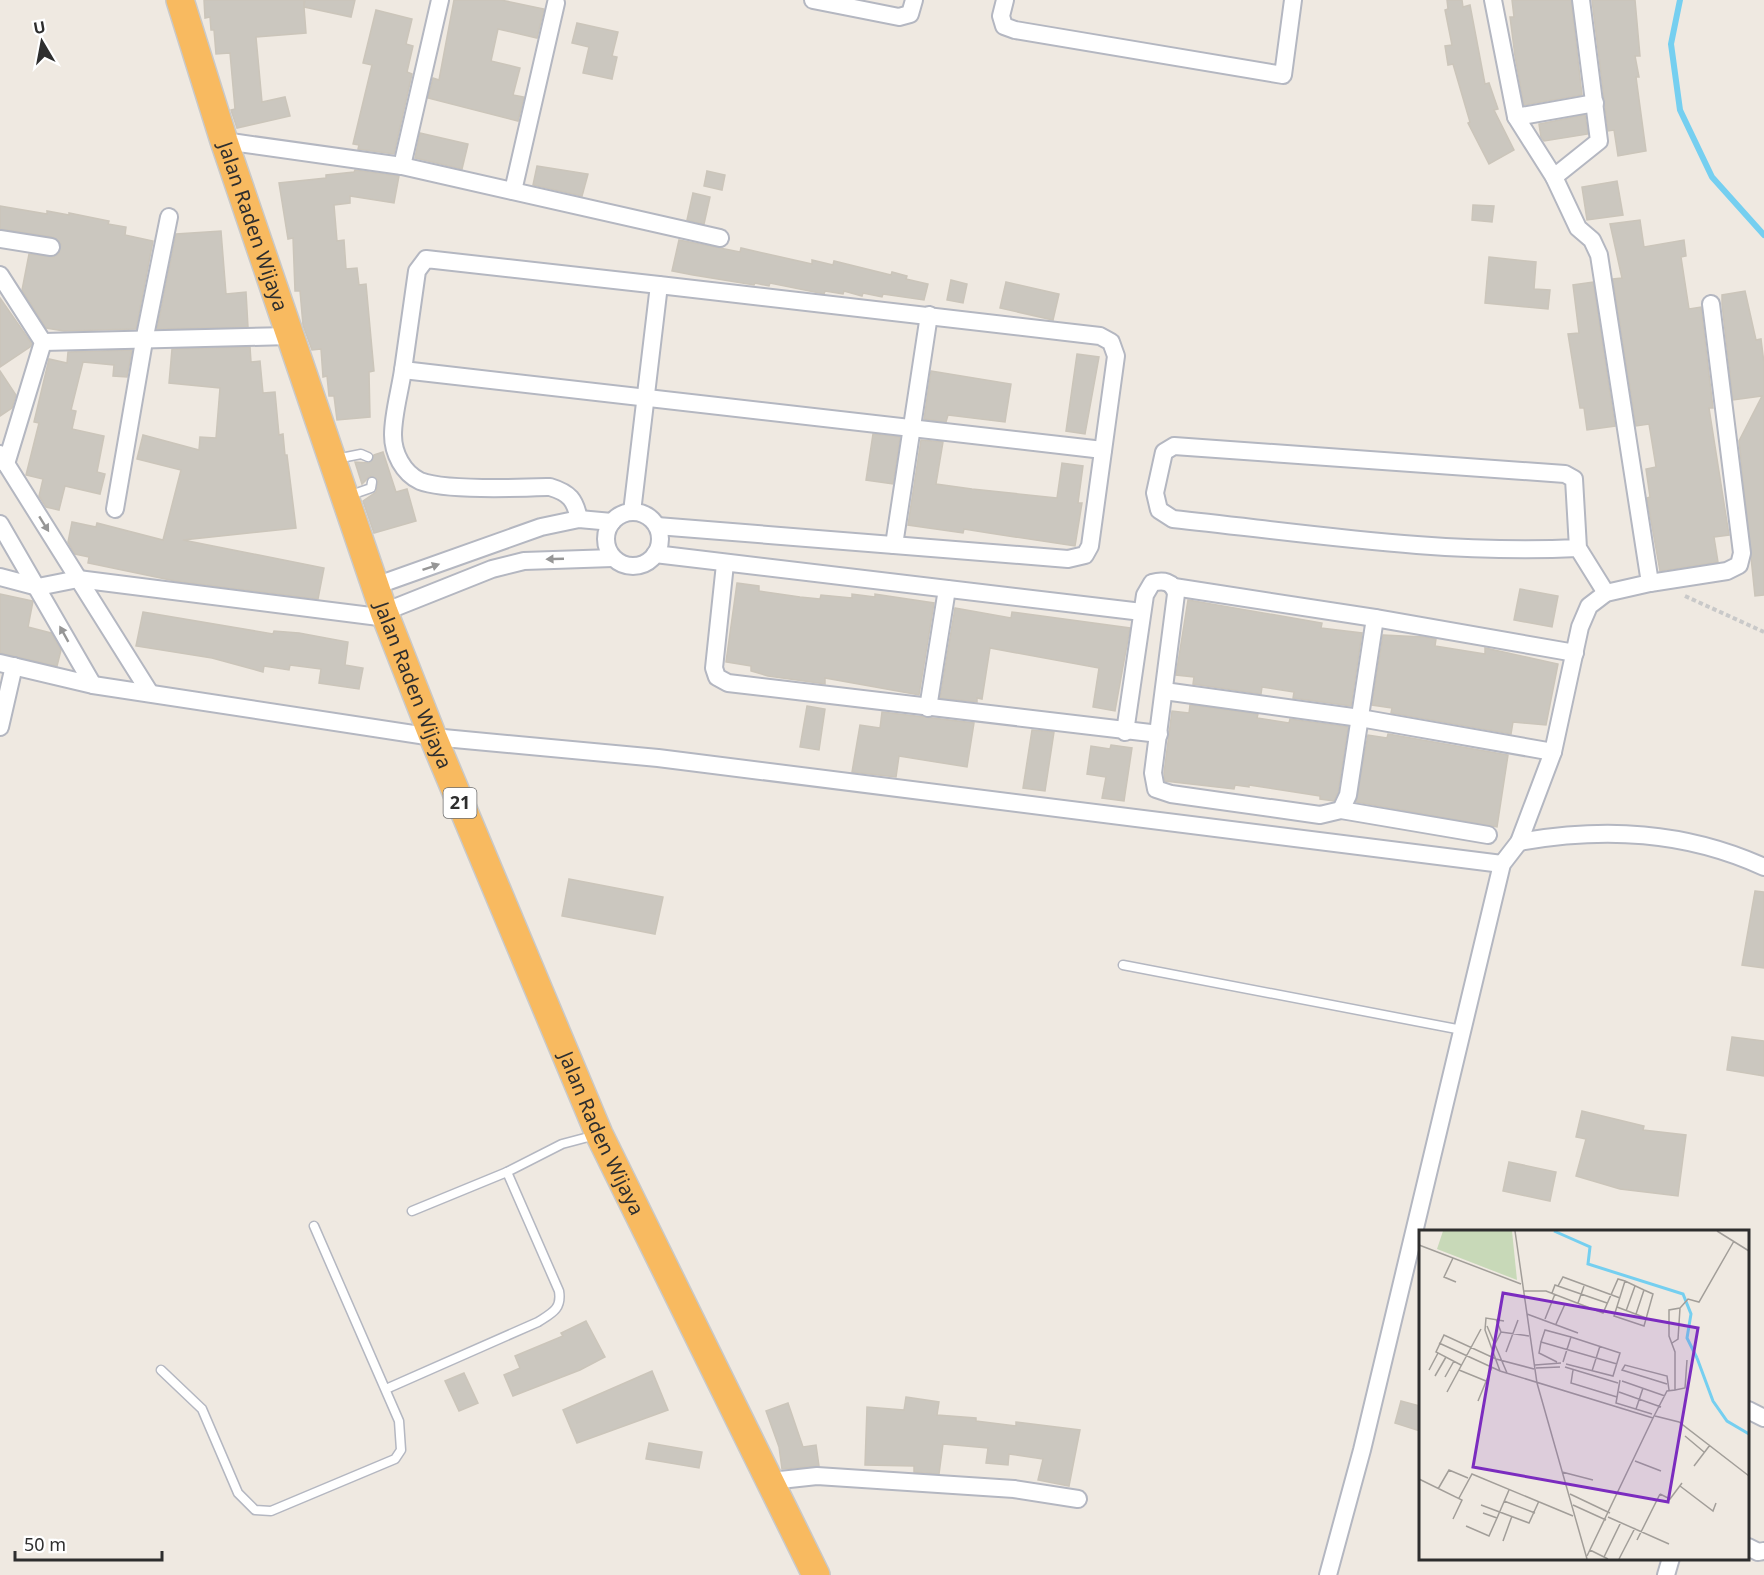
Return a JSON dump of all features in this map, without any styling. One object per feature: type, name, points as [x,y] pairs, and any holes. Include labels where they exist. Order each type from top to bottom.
[{"type":"highway","name":"Jalan Raden Wijaya","points":[[180,0],[224,141],[375,586],[433,738],[599,1134],[816,1575]]},
{"type":"street","points":[[402,166],[440,0]]},
{"type":"street","points":[[813,0],[899,17],[910,14],[914,0]]},
{"type":"street","points":[[1005,0],[1002,22],[1004,26],[1015,30],[1283,75],[1293,0]]},
{"type":"street","points":[[1493,0],[1516,117],[1554,177],[1578,228],[1592,240],[1599,255],[1650,583]]},
{"type":"street","points":[[1554,177],[1599,141],[1581,0]]},
{"type":"street","points":[[513,191],[555,3]]},
{"type":"street","points":[[1516,117],[1594,103]]},
{"type":"street","points":[[224,141],[402,166],[720,238]]},
{"type":"street","points":[[115,508],[144,341],[169,217]]},
{"type":"street","points":[[0,238],[51,247]]},
{"type":"street","points":[[579,519],[576,501],[565,492],[550,487],[441,484],[420,481],[408,472],[398,459],[393,435],[417,271],[426,259],[929,315],[1100,336],[1111,342],[1116,356],[1090,546],[1085,555],[1068,559],[657,526],[646,516],[632,512],[621,515],[612,522],[606,540],[614,558],[620,563],[635,566],[649,560],[655,554],[659,541],[657,526]]},
{"type":"street","points":[[0,275],[43,342]]},
{"type":"street","points":[[632,512],[659,285]]},
{"type":"street","points":[[1421,1230],[1462,1030],[1502,864],[1519,842],[1553,752],[1580,627],[1589,606],[1606,593],[1650,583],[1727,571],[1740,565],[1742,554],[1711,304]]},
{"type":"street","points":[[894,545],[929,315]]},
{"type":"street","points":[[43,342],[290,336]]},
{"type":"street","points":[[43,342],[3,459],[150,693]]},
{"type":"street","points":[[404,370],[647,399],[913,426],[1103,450]]},
{"type":"street","points":[[1578,548],[1535,550],[1396,543],[1173,519],[1158,510],[1155,493],[1164,452],[1174,446],[1565,474],[1574,479],[1578,548],[1606,593]]},
{"type":"street","points":[[375,586],[541,527],[579,519],[612,522]]},
{"type":"street","points":[[0,524],[93,685]]},
{"type":"street","points":[[486,548],[492,568]]},
{"type":"street","points":[[655,554],[1142,612]]},
{"type":"street","points":[[0,577],[38,587],[78,579],[385,615],[492,568],[524,561],[614,558]]},
{"type":"street","points":[[725,564],[714,668],[717,677],[728,684],[1125,732],[1159,734]]},
{"type":"street","points":[[1125,732],[1145,595],[1152,583],[1161,581],[1174,587],[1375,618],[1575,653]]},
{"type":"street","points":[[1174,587],[1176,594],[1153,774],[1156,789],[1171,794],[1320,815],[1341,810],[1488,835]]},
{"type":"street","points":[[928,708],[947,589]]},
{"type":"street","points":[[1341,810],[1348,795],[1375,618]]},
{"type":"street","points":[[0,727],[7,665],[93,685],[433,738],[658,758],[1502,864]]},
{"type":"street","points":[[1164,691],[1360,718],[1553,752]]},
{"type":"street","points":[[1519,842],[1591,833],[1672,837],[1742,857],[1764,867]]},
{"type":"street","points":[[1328,1575],[1413,1268],[1419,1239]]},
{"type":"street","points":[[1749,1410],[1764,1418]]},
{"type":"street","points":[[771,1481],[817,1476],[1014,1489],[1078,1498]]},
{"type":"street","points":[[1749,1548],[1758,1552],[1764,1551]]},
{"type":"street","points":[[1666,1575],[1670,1560]]},
{"type":"lane","points":[[332,460],[361,454],[368,457]]},
{"type":"lane","points":[[345,497],[371,488],[372,482]]},
{"type":"lane","points":[[1123,965],[1462,1030]]},
{"type":"lane","points":[[412,1211],[507,1172],[562,1143],[599,1134]]},
{"type":"lane","points":[[386,1389],[538,1322],[558,1307],[561,1302],[559,1291],[507,1172]]},
{"type":"lane","points":[[161,1370],[202,1409],[238,1493],[255,1510],[271,1511],[293,1503],[395,1459],[401,1450],[402,1437],[399,1421],[314,1226]]},
{"type":"path","points":[[1650,583],[1691,598],[1764,632]]},
{"type":"building","points":[[204,0],[304,0],[304,6],[305,0],[355,0],[351,17],[304,7],[306,33],[256,37],[262,102],[285,97],[290,116],[237,128],[231,110],[235,109],[230,53],[216,54],[214,30],[211,30],[210,17],[205,18]]},
{"type":"building","points":[[454,0],[501,0],[544,9],[537,38],[498,29],[491,61],[520,68],[513,95],[524,97],[518,121],[428,98],[433,78],[439,80]]},
{"type":"building","points":[[1447,0],[1462,0],[1463,7],[1470,5],[1485,84],[1489,83],[1498,109],[1494,110],[1514,150],[1489,164],[1468,123],[1470,122],[1453,64],[1448,65],[1445,46],[1452,45],[1445,10],[1448,9]]},
{"type":"building","points":[[1512,0],[1571,0],[1582,95],[1524,105],[1510,17],[1514,17]]},
{"type":"building","points":[[1592,0],[1635,0],[1640,56],[1635,56],[1639,77],[1636,77],[1646,151],[1618,156],[1614,130],[1608,131]]},
{"type":"building","points":[[376,10],[412,19],[406,44],[413,46],[407,72],[412,74],[394,154],[358,149],[359,145],[353,144],[372,65],[363,63]]},
{"type":"building","points":[[577,23],[618,32],[612,56],[617,57],[612,79],[583,73],[589,47],[572,43]]},
{"type":"building","points":[[1585,115],[1588,134],[1544,141],[1541,137],[1539,124]]},
{"type":"building","points":[[420,133],[468,144],[462,169],[415,158]]},
{"type":"building","points":[[537,166],[588,174],[582,196],[533,185]]},
{"type":"building","points":[[355,170],[399,176],[394,203],[350,196],[350,203],[334,205],[337,241],[344,240],[346,269],[357,268],[359,285],[366,284],[374,371],[369,372],[370,417],[337,420],[334,396],[329,396],[327,376],[323,377],[321,349],[312,350],[303,325],[300,291],[295,291],[293,238],[288,239],[279,183],[326,178],[326,175],[354,172]]},
{"type":"building","points":[[707,171],[725,175],[722,190],[704,186]]},
{"type":"building","points":[[1617,181],[1623,215],[1587,220],[1582,187]]},
{"type":"building","points":[[693,193],[710,197],[704,224],[687,220]]},
{"type":"building","points":[[1473,205],[1494,206],[1492,222],[1472,220]]},
{"type":"building","points":[[0,206],[47,214],[47,211],[69,215],[69,213],[109,221],[108,224],[126,227],[125,235],[153,241],[136,329],[64,331],[46,328],[22,290],[29,254],[54,257],[59,253],[61,244],[53,237],[0,229]]},
{"type":"building","points":[[1640,220],[1644,247],[1684,240],[1686,256],[1681,257],[1689,309],[1701,307],[1713,408],[1709,408],[1729,535],[1714,537],[1718,562],[1660,571],[1647,498],[1650,497],[1646,469],[1656,467],[1649,424],[1636,426],[1613,279],[1622,278],[1610,224]]},
{"type":"building","points":[[221,231],[226,294],[246,292],[248,327],[157,329],[176,234]]},
{"type":"building","points":[[679,240],[740,252],[741,248],[812,264],[812,260],[833,265],[834,261],[891,275],[892,272],[907,276],[906,279],[928,284],[924,300],[883,294],[882,297],[863,293],[862,296],[844,291],[843,294],[825,291],[824,294],[770,283],[769,286],[755,283],[754,285],[693,275],[672,271]]},
{"type":"building","points":[[1489,257],[1536,262],[1534,289],[1550,290],[1548,309],[1485,303]]},
{"type":"building","points":[[951,280],[967,284],[963,303],[947,300]]},
{"type":"building","points":[[1006,282],[1059,294],[1053,320],[1000,308]]},
{"type":"building","points":[[1593,282],[1615,426],[1587,430],[1584,408],[1580,408],[1568,334],[1579,333],[1573,285]]},
{"type":"building","points":[[1745,291],[1756,340],[1761,339],[1764,363],[1764,595],[1755,596],[1739,441],[1762,396],[1733,400],[1722,304],[1722,295]]},
{"type":"building","points":[[0,298],[32,344],[0,367]]},
{"type":"building","points":[[250,347],[251,362],[260,361],[263,393],[275,392],[279,435],[283,434],[285,455],[287,455],[296,528],[183,540],[324,568],[318,599],[175,581],[88,563],[89,557],[75,554],[68,542],[72,522],[96,527],[97,523],[163,540],[181,470],[137,459],[143,435],[199,450],[200,437],[216,438],[220,388],[169,383],[172,349]]},
{"type":"building","points":[[132,350],[127,377],[113,376],[114,365],[83,362],[71,410],[76,411],[72,429],[104,436],[97,472],[105,474],[100,494],[65,486],[59,510],[46,507],[39,496],[43,479],[26,475],[39,423],[34,422],[49,359],[67,363],[68,352]]},
{"type":"building","points":[[1077,354],[1099,357],[1085,434],[1066,431]]},
{"type":"building","points":[[0,371],[16,395],[12,408],[0,416]]},
{"type":"building","points":[[931,371],[1011,384],[1005,422],[948,415],[946,422],[924,419]]},
{"type":"building","points":[[873,434],[900,437],[893,484],[866,480]]},
{"type":"building","points":[[921,440],[943,442],[936,484],[1057,498],[1062,463],[1083,466],[1078,503],[1082,503],[1075,546],[964,529],[963,533],[908,525]]},
{"type":"building","points":[[383,452],[396,492],[407,489],[416,521],[374,533],[363,501],[376,492],[378,480],[370,476],[362,484],[355,462],[369,463],[374,455]]},
{"type":"building","points":[[737,583],[759,586],[759,591],[800,597],[820,599],[821,595],[852,598],[852,594],[875,597],[875,594],[934,603],[919,695],[825,678],[825,684],[768,676],[751,671],[751,666],[726,662]]},
{"type":"building","points":[[1520,589],[1558,596],[1552,627],[1514,620]]},
{"type":"building","points":[[0,594],[33,601],[28,627],[51,633],[61,650],[57,666],[0,653]]},
{"type":"building","points":[[1188,600],[1322,623],[1321,628],[1362,633],[1351,706],[1293,698],[1294,692],[1262,687],[1261,694],[1193,684],[1194,677],[1176,675]]},
{"type":"building","points":[[955,608],[1011,618],[1012,612],[1130,628],[1115,711],[1093,707],[1099,668],[990,648],[982,699],[977,698],[977,702],[940,698]]},
{"type":"building","points":[[143,612],[273,634],[274,631],[299,633],[348,642],[345,665],[363,668],[359,689],[319,683],[321,669],[290,665],[289,670],[264,666],[263,672],[212,658],[136,646]]},
{"type":"building","points":[[1383,635],[1424,637],[1436,639],[1435,646],[1485,654],[1485,648],[1558,664],[1546,725],[1513,722],[1511,734],[1391,713],[1392,708],[1372,705]]},
{"type":"building","points":[[1190,705],[1258,714],[1257,718],[1289,723],[1290,719],[1348,727],[1338,792],[1334,801],[1320,799],[1320,796],[1249,785],[1249,787],[1235,785],[1234,789],[1165,781],[1172,711],[1189,713]]},
{"type":"building","points":[[807,706],[825,709],[819,750],[800,747]]},
{"type":"building","points":[[882,712],[974,723],[967,767],[899,756],[896,777],[852,772],[860,725],[880,728]]},
{"type":"building","points":[[1032,730],[1054,732],[1045,791],[1023,788]]},
{"type":"building","points":[[1388,734],[1508,755],[1497,827],[1356,802],[1368,735],[1387,738]]},
{"type":"building","points":[[1111,745],[1132,748],[1124,801],[1102,798],[1106,777],[1087,774],[1091,746],[1110,749]]},
{"type":"building","points":[[569,879],[663,897],[655,934],[562,916]]},
{"type":"building","points":[[1755,891],[1764,892],[1764,968],[1742,965]]},
{"type":"building","points":[[1732,1037],[1764,1041],[1764,1076],[1727,1070]]},
{"type":"building","points":[[1582,1111],[1644,1126],[1643,1130],[1686,1135],[1678,1196],[1620,1189],[1576,1176],[1586,1139],[1576,1137]]},
{"type":"building","points":[[1509,1162],[1556,1172],[1550,1201],[1503,1191]]},
{"type":"building","points":[[586,1321],[605,1357],[580,1370],[513,1396],[504,1375],[520,1368],[515,1356],[563,1336],[561,1333]]},
{"type":"building","points":[[652,1371],[668,1410],[577,1443],[563,1410]]},
{"type":"building","points":[[464,1373],[478,1403],[459,1411],[445,1381]]},
{"type":"building","points":[[906,1397],[939,1402],[937,1415],[976,1418],[976,1421],[1016,1426],[1016,1422],[1080,1430],[1069,1486],[1038,1480],[1043,1459],[1009,1454],[1008,1465],[986,1463],[988,1448],[943,1444],[939,1474],[914,1472],[914,1466],[865,1465],[867,1407],[904,1410]]},
{"type":"building","points":[[1401,1401],[1419,1406],[1419,1431],[1395,1423]]},
{"type":"building","points":[[788,1403],[803,1447],[816,1445],[819,1466],[782,1469],[779,1447],[766,1411]]},
{"type":"building","points":[[649,1443],[702,1452],[699,1468],[646,1459]]},
{"type":"waterway","points":[[1680,0],[1671,44],[1680,110],[1712,177],[1764,235]]}]
